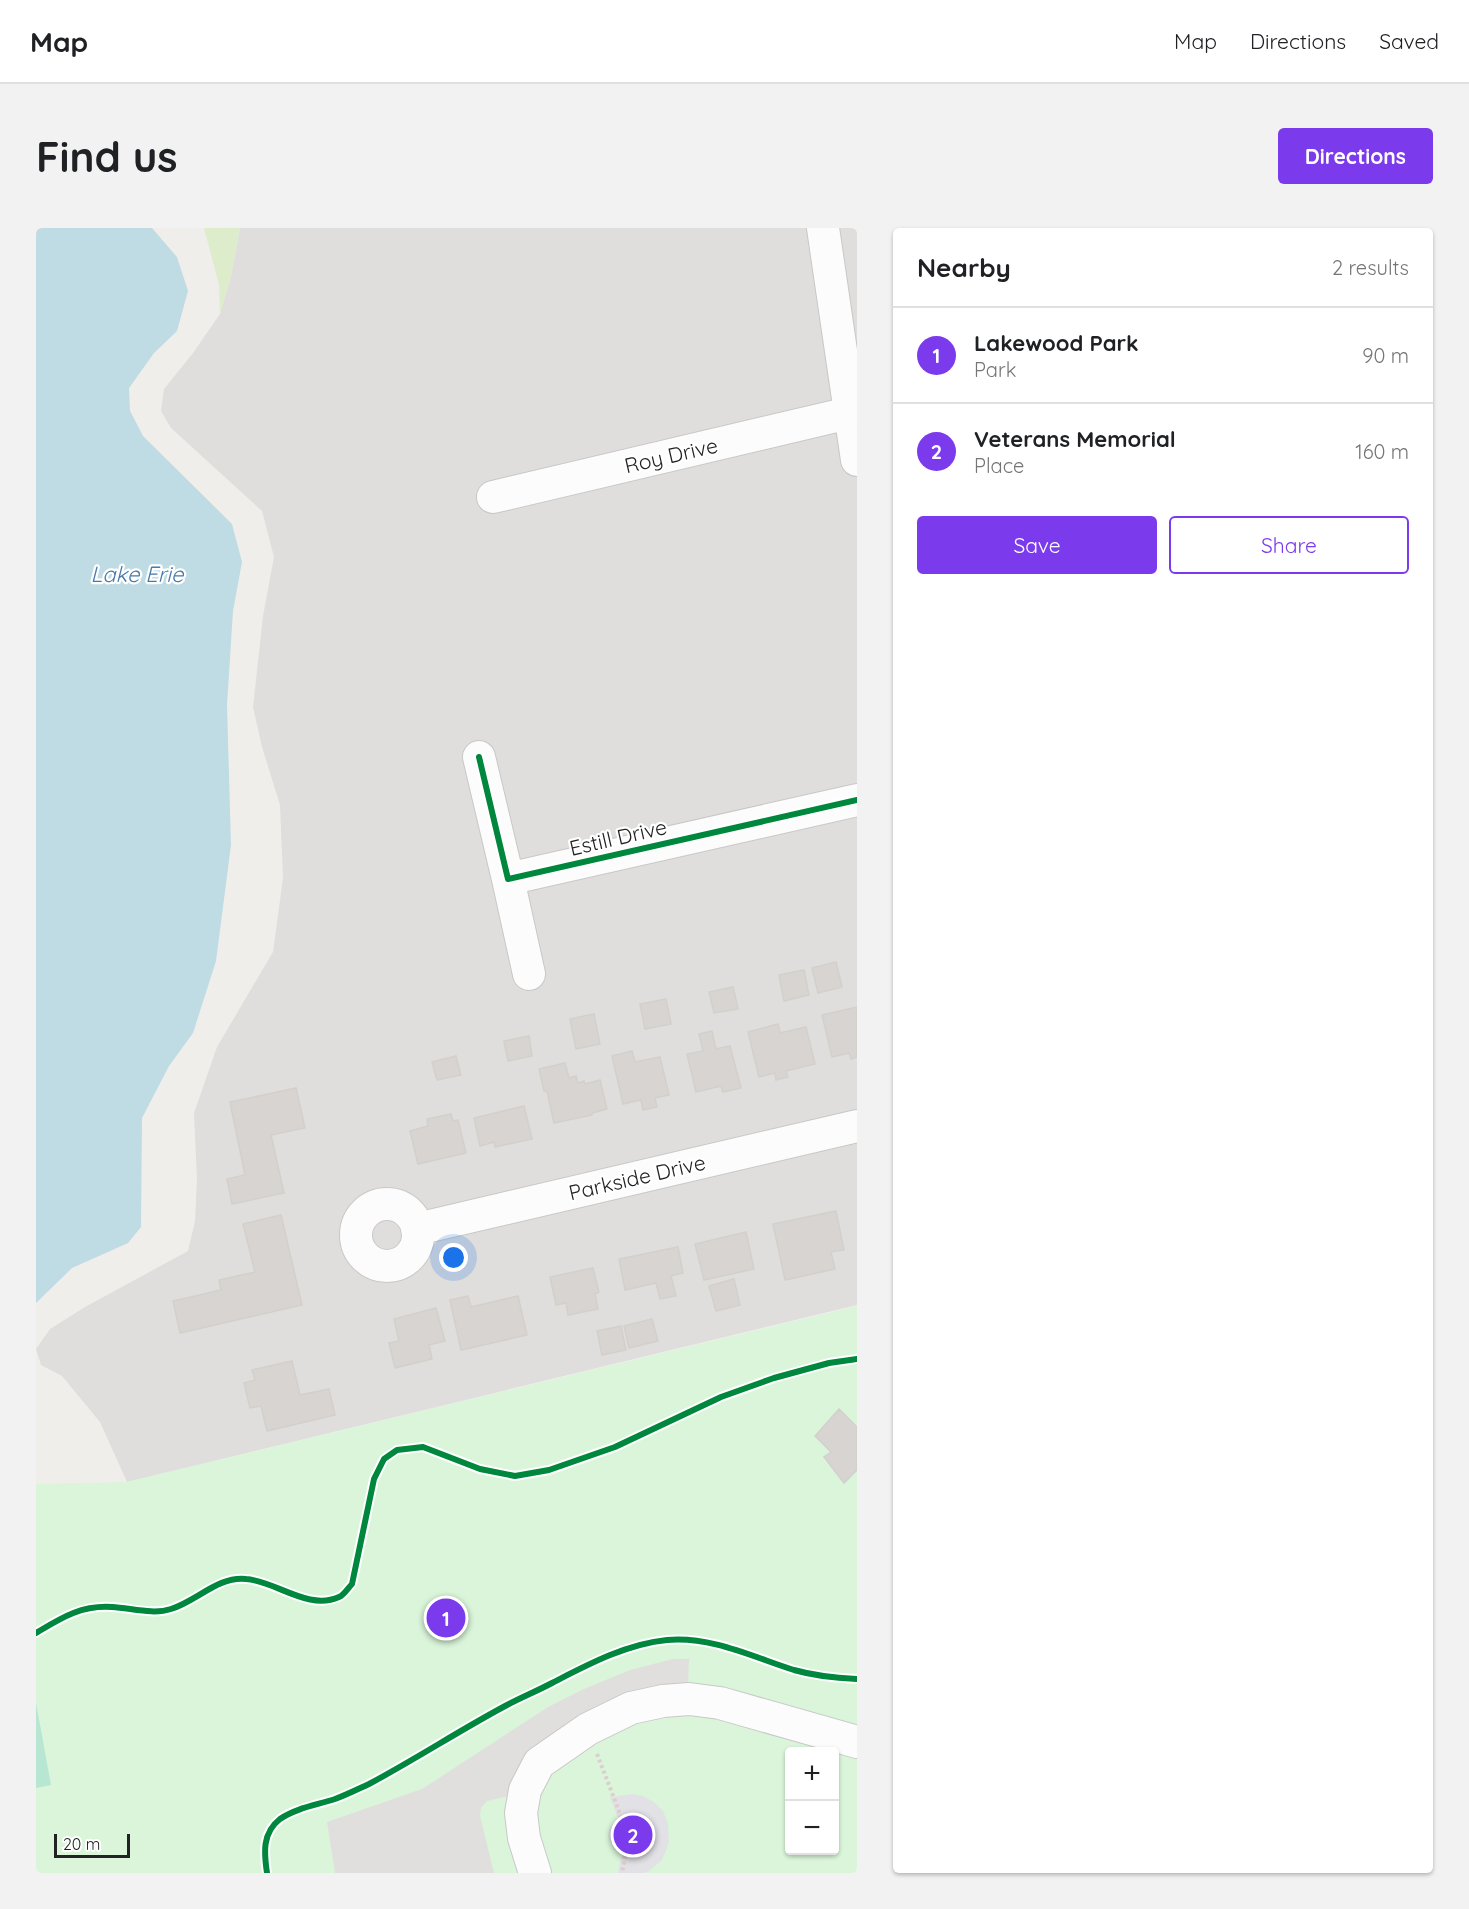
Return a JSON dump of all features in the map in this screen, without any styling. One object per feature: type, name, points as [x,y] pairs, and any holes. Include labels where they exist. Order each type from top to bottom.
[{"type":"street","points":[[823,228],[857,460]]},
{"type":"street","name":"Roy Drive","points":[[493,497],[849,413]]},
{"type":"street","points":[[479,757],[529,974]]},
{"type":"street","name":"Estill Drive","points":[[508,879],[857,800]]},
{"type":"street","name":"Parkside Drive","points":[[417,1229],[857,1126]]},
{"type":"street","points":[[535,1873],[524,1838],[521,1813],[525,1790],[539,1764],[588,1728],[631,1708],[689,1699],[720,1703],[857,1742]]},
{"type":"path","points":[[588,1728],[629,1837],[622,1873]]},
{"type":"shaded area","points":[[240,228],[857,228],[857,1305],[127,1482],[100,1422],[62,1376],[41,1365],[36,1349],[50,1329],[85,1307],[188,1251],[195,1221],[197,1180],[194,1113],[217,1047],[273,952],[283,878],[280,805],[262,747],[253,707],[263,616],[274,557],[262,511],[171,428],[161,411],[164,389],[220,314],[231,276]]},
{"type":"shaded area","points":[[673,1659],[689,1659],[688,1687],[661,1687],[509,1796],[487,1801],[481,1808],[480,1816],[494,1873],[335,1873],[327,1822],[422,1789],[548,1707],[584,1689],[630,1670]]},
{"type":"shaded area","points":[[632,1794],[643,1796],[654,1802],[663,1811],[668,1824],[669,1843],[662,1860],[649,1871],[618,1873],[622,1851],[615,1848],[608,1837],[609,1829],[618,1818],[610,1797]]},
{"type":"green space","points":[[204,228],[240,228],[231,276],[220,314],[219,285]]},
{"type":"green space","points":[[857,1306],[857,1873],[36,1873],[36,1484],[127,1482]]},
{"type":"green space","points":[[36,1703],[51,1785],[36,1788]]},
{"type":"water","name":"Lake Erie","points":[[36,228],[152,228],[177,257],[188,291],[177,331],[154,353],[129,388],[130,411],[143,436],[232,524],[242,562],[233,611],[227,705],[231,845],[216,961],[193,1033],[169,1066],[142,1118],[141,1227],[128,1243],[72,1268],[36,1303]]},
{"type":"building","points":[[836,962],[842,987],[818,993],[812,968]]},
{"type":"building","points":[[804,970],[809,995],[784,1001],[779,975]]},
{"type":"building","points":[[733,987],[738,1009],[714,1013],[709,992]]},
{"type":"building","points":[[666,999],[671,1024],[645,1029],[640,1004]]},
{"type":"building","points":[[857,1007],[857,1057],[851,1059],[849,1053],[832,1057],[822,1015]]},
{"type":"building","points":[[594,1014],[600,1044],[576,1049],[570,1019]]},
{"type":"building","points":[[778,1024],[780,1033],[806,1027],[815,1064],[786,1071],[788,1077],[776,1080],[775,1073],[759,1077],[748,1032]]},
{"type":"building","points":[[712,1031],[716,1049],[730,1046],[741,1088],[723,1092],[721,1086],[696,1092],[687,1054],[703,1051],[699,1034]]},
{"type":"building","points":[[529,1036],[532,1056],[508,1061],[504,1041]]},
{"type":"building","points":[[632,1051],[635,1062],[660,1057],[669,1095],[655,1098],[657,1107],[643,1110],[641,1100],[623,1104],[612,1056]]},
{"type":"building","points":[[456,1056],[461,1075],[437,1080],[432,1062]]},
{"type":"building","points":[[565,1063],[569,1078],[576,1076],[578,1083],[584,1081],[585,1084],[600,1080],[607,1109],[592,1113],[592,1115],[554,1123],[547,1091],[544,1091],[539,1069]]},
{"type":"building","points":[[296,1088],[305,1128],[271,1135],[284,1193],[232,1204],[227,1179],[245,1175],[230,1102]]},
{"type":"building","points":[[524,1106],[532,1139],[495,1147],[494,1142],[480,1146],[474,1118]]},
{"type":"building","points":[[451,1114],[453,1121],[458,1120],[466,1153],[418,1164],[410,1131],[428,1126],[427,1119]]},
{"type":"building","points":[[836,1211],[844,1250],[831,1252],[835,1269],[785,1280],[773,1224]]},
{"type":"building","points":[[281,1215],[302,1305],[180,1333],[173,1301],[221,1290],[219,1280],[255,1272],[243,1224]]},
{"type":"building","points":[[746,1232],[754,1269],[704,1280],[695,1244]]},
{"type":"building","points":[[678,1247],[683,1273],[671,1276],[676,1296],[660,1299],[656,1283],[625,1290],[619,1259]]},
{"type":"building","points":[[593,1268],[599,1292],[595,1294],[598,1309],[568,1315],[566,1303],[556,1305],[550,1277]]},
{"type":"building","points":[[734,1279],[740,1305],[716,1311],[709,1286]]},
{"type":"building","points":[[468,1296],[471,1307],[518,1296],[527,1335],[461,1350],[450,1300]]},
{"type":"building","points":[[436,1308],[445,1341],[429,1345],[432,1359],[395,1368],[389,1343],[399,1341],[394,1319]]},
{"type":"building","points":[[652,1319],[658,1341],[629,1348],[624,1326]]},
{"type":"building","points":[[621,1326],[626,1350],[602,1355],[597,1331]]},
{"type":"building","points":[[292,1361],[300,1395],[329,1389],[335,1415],[267,1431],[261,1406],[250,1408],[244,1383],[255,1380],[252,1370]]},
{"type":"building","points":[[839,1409],[857,1427],[857,1470],[844,1483],[824,1457],[831,1452],[815,1436]]},
{"type":"cycle path","points":[[479,757],[508,879],[857,800]]},
{"type":"cycle path","points":[[36,1633],[63,1618],[91,1608],[112,1607],[164,1611],[190,1601],[217,1585],[236,1579],[257,1581],[304,1598],[327,1600],[339,1597],[352,1584],[374,1479],[384,1459],[397,1450],[423,1447],[480,1469],[515,1476],[549,1470],[615,1447],[721,1397],[774,1378],[829,1363],[857,1359]]},
{"type":"cycle path","points":[[267,1873],[265,1858],[267,1837],[280,1819],[369,1784],[507,1705],[593,1663],[637,1646],[667,1640],[700,1641],[802,1672],[857,1679]]},
{"type":"place","name":"Lakewood Park","points":[[446,1618]]},
{"type":"place","name":"Veterans Memorial","points":[[633,1835]]}]
